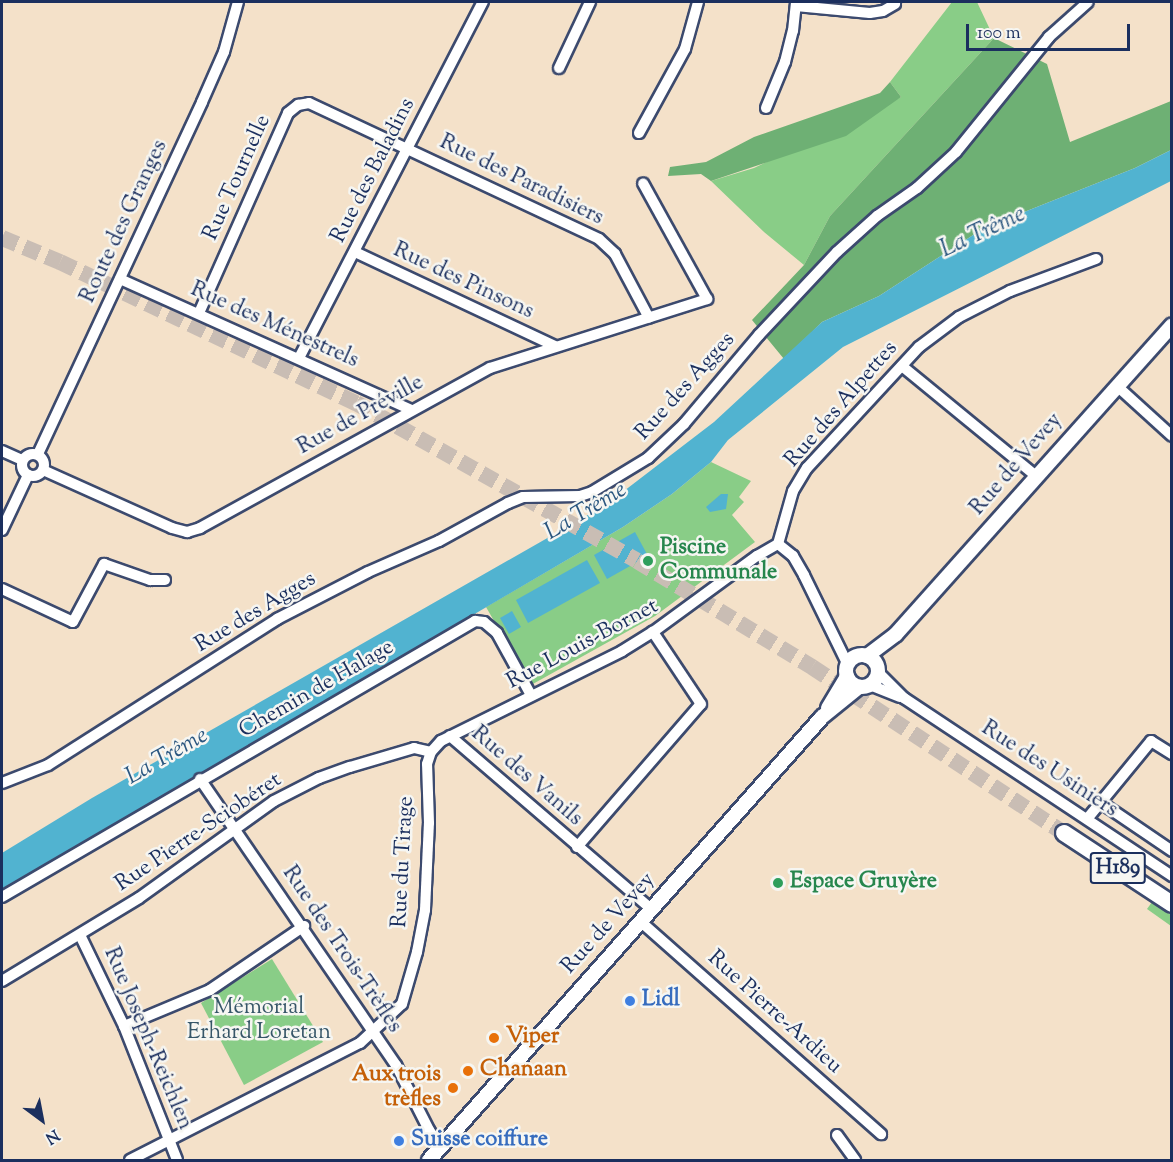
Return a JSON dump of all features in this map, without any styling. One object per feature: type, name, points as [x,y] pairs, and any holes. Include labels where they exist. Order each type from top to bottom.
[{"type":"highway","name":"H189","points":[[1064,833],[1172,904]]},
{"type":"main road","name":"Rue de Vevey","points":[[822,717],[858,656],[867,656],[896,634],[1172,325]]},
{"type":"main road","name":"Rue de Vevey","points":[[429,1161],[822,717],[864,686],[878,670],[896,634]]},
{"type":"main road","points":[[867,656],[878,670]]},
{"type":"main road","points":[[848,670],[864,686]]},
{"type":"street","name":"Route des Granges","points":[[38,454],[224,52],[238,2]]},
{"type":"street","name":"Rue des Baladins","points":[[299,358],[483,2]]},
{"type":"street","points":[[559,68],[590,2]]},
{"type":"street","points":[[639,133],[685,49],[698,2]]},
{"type":"street","name":"Rue des Agges","points":[[2,783],[48,765],[277,620],[368,572],[439,541],[508,503],[523,497],[580,496],[592,492],[648,458],[684,424],[759,335],[837,252],[877,216],[917,188],[956,152],[1049,37],[1088,2]]},
{"type":"street","points":[[766,108],[785,62],[796,4],[870,13],[883,11],[895,4]]},
{"type":"street","name":"Rue Tournelle","points":[[200,313],[288,113],[298,105],[309,103],[408,148]]},
{"type":"street","name":"Rue des Paradisiers","points":[[408,148],[599,239],[615,254],[649,318]]},
{"type":"street","name":"Rue de Préville","points":[[43,470],[171,528],[187,531],[200,528],[490,368],[708,299],[643,183]]},
{"type":"street","name":"Rue des Pinsons","points":[[355,252],[555,346]]},
{"type":"street","name":"Rue des Alpettes","points":[[778,544],[793,491],[807,468],[919,347],[959,317],[1010,291],[1096,259]]},
{"type":"street","name":"Rue des Ménestrels","points":[[120,279],[200,313],[411,410]]},
{"type":"street","points":[[902,366],[1036,476]]},
{"type":"street","points":[[1117,386],[1172,436]]},
{"type":"street","points":[[2,451],[22,460]]},
{"type":"street","points":[[28,454],[38,454],[44,461],[43,470],[38,475],[28,475],[22,469],[22,460],[28,454]]},
{"type":"street","points":[[2,530],[28,475]]},
{"type":"street","points":[[778,544],[793,556],[804,574],[848,670]]},
{"type":"street","name":"Rue Louis-Bornet","points":[[431,752],[450,736],[653,632],[757,556],[778,544]]},
{"type":"street","points":[[2,589],[72,622],[104,564],[150,580],[165,580]]},
{"type":"street","name":"Chemin de Halage","points":[[2,897],[200,779],[475,621],[484,622],[497,633],[531,695]]},
{"type":"street","points":[[577,847],[701,704],[653,632]]},
{"type":"street","name":"Rue des Usiniers","points":[[878,670],[904,698],[1172,876]]},
{"type":"street","name":"Rue des Usiniers","points":[[864,686],[904,698]]},
{"type":"street","name":"Rue des Vanils","points":[[450,736],[651,909]]},
{"type":"street","points":[[1087,819],[1151,741],[1172,754]]},
{"type":"street","name":"Rue Pierre-Sciobéret","points":[[2,981],[139,898],[274,801],[319,778],[414,748],[431,752]]},
{"type":"street","name":"Rue du Tirage","points":[[130,1161],[360,1043],[402,1004],[417,952],[425,910],[429,823],[427,764],[431,752]]},
{"type":"street","name":"Rue des Trois-Trèfles","points":[[200,779],[303,926],[396,1065],[429,1130],[441,1148]]},
{"type":"street","points":[[1100,802],[1172,851]]},
{"type":"street","name":"Rue Pierre-Ardieu","points":[[640,921],[881,1134]]},
{"type":"street","points":[[124,1026],[210,990],[303,926]]},
{"type":"street","name":"Rue Joseph-Reichlen","points":[[80,935],[124,1026],[177,1161]]},
{"type":"street","points":[[837,1135],[851,1159]]},
{"type":"green space","points":[[952,2],[977,2],[994,38],[830,216],[804,265],[764,232],[711,181],[754,168],[901,97],[890,82]]},
{"type":"green space","points":[[994,38],[1047,64],[1070,142],[1171,101],[1171,150],[1135,168],[984,228],[879,296],[822,322],[784,359],[752,320],[804,265],[830,216]]},
{"type":"green space","points":[[890,82],[901,97],[846,136],[711,181],[701,174],[668,176],[670,167],[706,162],[754,137],[880,93]]},
{"type":"green space","name":"Piscine Communale","points":[[711,462],[751,481],[739,497],[744,502],[732,515],[755,542],[655,616],[531,685],[486,607],[623,527],[672,494]]},
{"type":"green space","points":[[1152,902],[1171,915],[1171,926],[1147,909]]},
{"type":"green space","name":"Mémorial Erhard Loretan","points":[[272,959],[323,1042],[244,1085],[201,1003]]},
{"type":"water","name":"La Trême","points":[[1171,150],[1171,181],[843,347],[728,440],[711,462],[672,494],[623,527],[2,891],[2,853],[92,798],[607,504],[714,422],[822,322],[879,296],[984,228],[1135,168]]},
{"type":"water","points":[[721,494],[728,494],[726,509],[710,512],[706,507]]},
{"type":"water","points":[[635,532],[648,556],[607,579],[594,555]]},
{"type":"water","points":[[587,560],[600,583],[528,623],[516,600]]},
{"type":"water","points":[[512,611],[521,627],[509,634],[500,618]]},
{"type":"tunnel","points":[[2,238],[60,262],[356,403],[637,561],[812,667],[1064,833]]},
{"type":"place","name":"Piscine Communale","points":[[648,561]]},
{"type":"place","name":"Espace Gruyère","points":[[778,883]]},
{"type":"place","name":"Lidl","points":[[630,1001]]},
{"type":"place","name":"Viper","points":[[494,1038]]},
{"type":"place","name":"Chanaan","points":[[468,1071]]},
{"type":"place","name":"Aux trois trèfles","points":[[453,1088]]},
{"type":"place","name":"Suisse coiffure","points":[[399,1141]]}]
